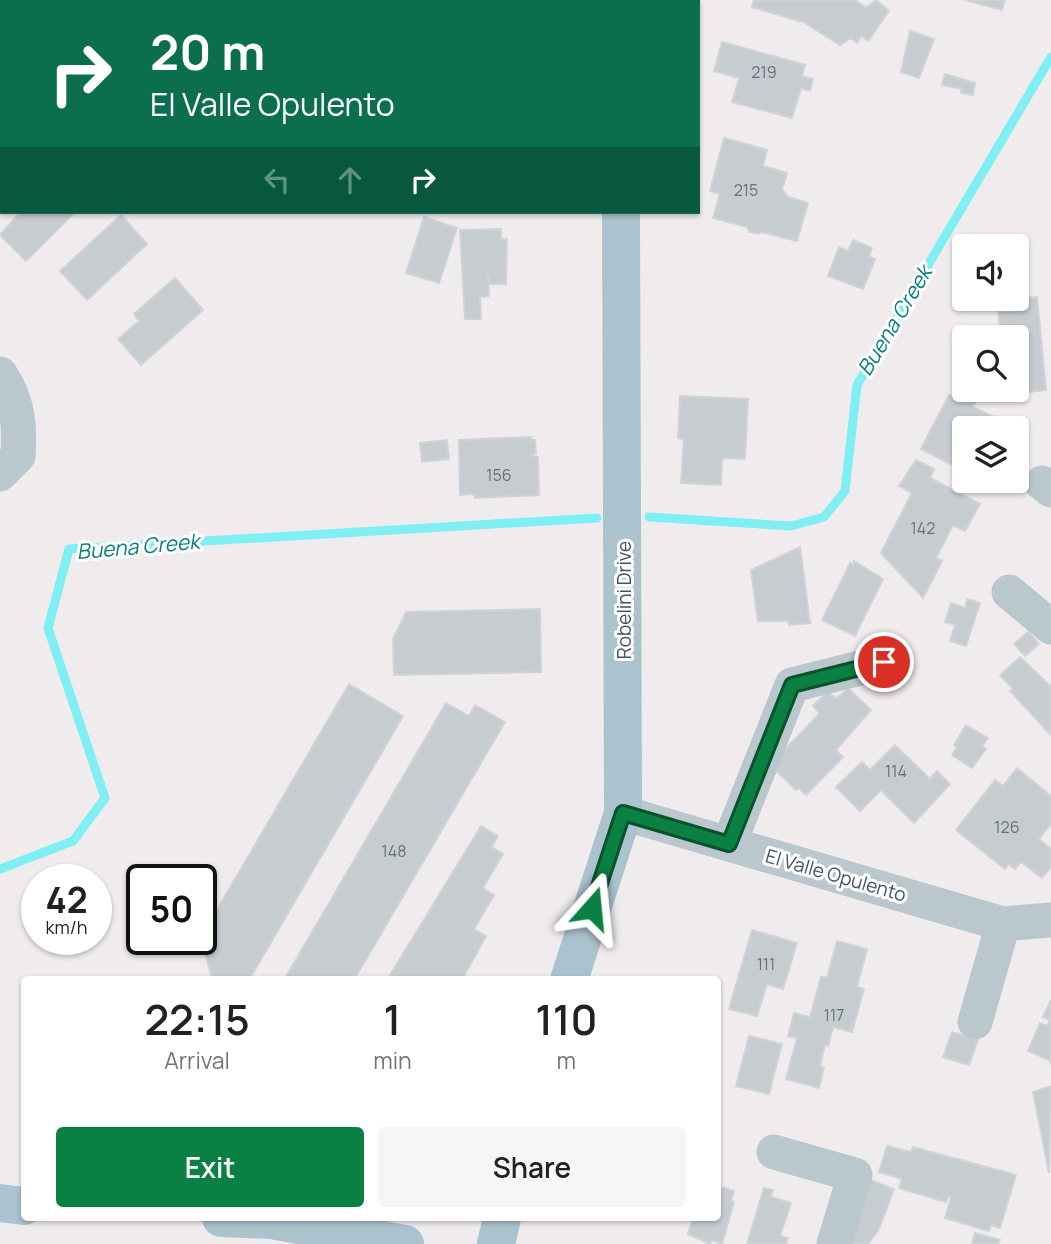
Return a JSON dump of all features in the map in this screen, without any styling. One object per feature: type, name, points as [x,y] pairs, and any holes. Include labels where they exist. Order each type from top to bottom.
[{"type":"main road","name":"Robelini Drive","points":[[570,976],[623,813],[621,214]]},
{"type":"main road","points":[[0,1203],[21,1206]]},
{"type":"main road","points":[[277,1221],[404,1244]]},
{"type":"main road","points":[[496,1244],[501,1221]]},
{"type":"street","points":[[0,374],[12,391],[20,424],[18,456],[0,474]]},
{"type":"street","points":[[1009,592],[1051,627]]},
{"type":"street","points":[[729,844],[792,685],[884,662]]},
{"type":"street","name":"El Valle Opulento","points":[[623,813],[1003,924],[1051,920]]},
{"type":"street","points":[[975,1022],[1003,924]]},
{"type":"street","points":[[774,1152],[855,1175],[834,1244]]},
{"type":"building","points":[[754,0],[855,0],[866,8],[876,0],[889,11],[868,41],[862,36],[857,43],[851,38],[840,45],[803,22],[752,7]]},
{"type":"building","points":[[965,0],[1005,0],[1002,10]]},
{"type":"building","points":[[910,31],[934,39],[919,78],[901,72]]},
{"type":"building","points":[[722,42],[805,65],[802,76],[813,79],[810,91],[801,88],[792,118],[732,102],[739,78],[714,71]]},
{"type":"building","points":[[945,74],[975,83],[973,95],[961,93],[962,89],[942,85]]},
{"type":"building","points":[[724,138],[767,150],[763,166],[787,173],[782,189],[788,197],[808,203],[797,241],[761,232],[749,232],[747,227],[713,218],[720,194],[710,191]]},
{"type":"building","points":[[18,214],[73,214],[26,261],[0,235]]},
{"type":"building","points":[[121,215],[147,244],[87,300],[60,271]]},
{"type":"building","points":[[424,217],[457,228],[439,283],[406,273]]},
{"type":"building","points":[[501,229],[501,239],[507,239],[506,284],[490,284],[488,274],[489,296],[480,297],[481,319],[465,319],[460,230]]},
{"type":"building","points":[[853,240],[872,248],[869,257],[875,259],[863,289],[828,276],[839,247],[848,251]]},
{"type":"building","points":[[175,278],[203,310],[141,365],[118,339],[139,321],[134,314]]},
{"type":"building","points":[[1037,297],[1046,390],[1029,392],[1029,325],[1000,325],[998,311],[1029,311],[1029,298]]},
{"type":"building","points":[[949,395],[952,396],[952,402],[976,402],[973,407],[992,416],[952,416],[952,465],[921,449]]},
{"type":"building","points":[[680,396],[748,399],[745,459],[722,458],[721,485],[681,483],[684,439],[678,438]]},
{"type":"building","points":[[531,437],[531,440],[535,440],[536,453],[532,456],[538,457],[539,495],[475,498],[475,494],[460,495],[459,440]]},
{"type":"building","points":[[447,440],[449,459],[422,462],[420,443]]},
{"type":"building","points":[[916,460],[934,469],[930,478],[952,489],[952,493],[959,493],[980,504],[965,531],[953,525],[936,558],[942,561],[923,598],[881,553],[912,493],[899,486]]},
{"type":"building","points":[[800,547],[810,623],[789,625],[788,621],[758,621],[751,570]]},
{"type":"building","points":[[854,561],[883,579],[855,636],[822,620],[850,563],[853,565]]},
{"type":"building","points":[[967,599],[980,603],[966,646],[950,641],[955,625],[945,622],[951,603],[965,608]]},
{"type":"building","points":[[540,609],[541,672],[394,675],[393,639],[406,612]]},
{"type":"building","points":[[1028,632],[1039,644],[1025,656],[1014,644]]},
{"type":"building","points":[[1020,657],[1051,687],[1051,735],[1010,691],[1013,689],[1000,675]]},
{"type":"building","points":[[349,684],[403,716],[251,976],[211,975],[206,955],[217,955],[217,910]]},
{"type":"building","points":[[848,688],[871,710],[836,750],[843,757],[806,795],[799,788],[796,790],[770,765],[820,713],[813,706],[828,691],[836,699]]},
{"type":"building","points":[[446,703],[469,716],[475,705],[505,722],[356,976],[286,976]]},
{"type":"building","points":[[966,725],[988,738],[982,747],[986,749],[972,768],[952,755],[957,747],[954,745]]},
{"type":"building","points":[[895,745],[930,779],[937,771],[950,784],[914,823],[881,790],[860,811],[836,787],[862,762],[870,770]]},
{"type":"building","points":[[1017,768],[1051,796],[1051,824],[1039,839],[1051,849],[1051,867],[1042,878],[1021,862],[1015,869],[1009,864],[1005,869],[956,830],[995,780],[1003,786]]},
{"type":"building","points":[[481,826],[498,836],[492,847],[503,854],[483,888],[494,895],[474,929],[486,936],[464,976],[389,976]]},
{"type":"building","points":[[752,930],[797,943],[783,989],[767,984],[757,1016],[729,1009]]},
{"type":"building","points":[[837,941],[867,949],[857,987],[864,989],[852,1032],[833,1027],[820,1066],[824,1068],[819,1088],[786,1079],[797,1038],[788,1036],[794,1013],[810,1017],[821,977],[827,978]]},
{"type":"building","points":[[1051,1000],[1051,1064],[1049,1060],[1028,1051],[1040,1023],[1047,1026],[1050,1020],[1043,1017]]},
{"type":"building","points":[[952,1032],[978,1040],[969,1065],[943,1057]]},
{"type":"building","points":[[749,1036],[782,1044],[769,1094],[736,1086]]},
{"type":"building","points":[[1051,1087],[1049,1173],[1033,1092]]},
{"type":"building","points":[[887,1146],[911,1152],[913,1147],[1016,1175],[1000,1228],[991,1225],[989,1231],[945,1218],[951,1197],[948,1196],[946,1202],[899,1188],[902,1179],[879,1172]]},
{"type":"building","points":[[868,1179],[894,1189],[879,1229],[868,1244],[847,1244]]},
{"type":"building","points":[[721,1187],[734,1191],[731,1201],[734,1202],[722,1244],[711,1240],[710,1244],[688,1234],[692,1221],[721,1221]]},
{"type":"building","points":[[764,1188],[773,1190],[771,1197],[791,1203],[780,1236],[788,1238],[786,1244],[747,1244]]},
{"type":"building","points":[[975,1233],[1000,1240],[998,1244],[972,1244]]},
{"type":"waterway","name":"Buena Creek","points":[[649,517],[791,526],[824,517],[845,491],[857,385],[1051,57]]},
{"type":"waterway","name":"Buena Creek","points":[[0,869],[73,841],[105,798],[48,628],[69,549],[597,518]]},
{"type":"route","points":[[592,908],[623,813],[729,844],[792,685],[884,662]]}]
